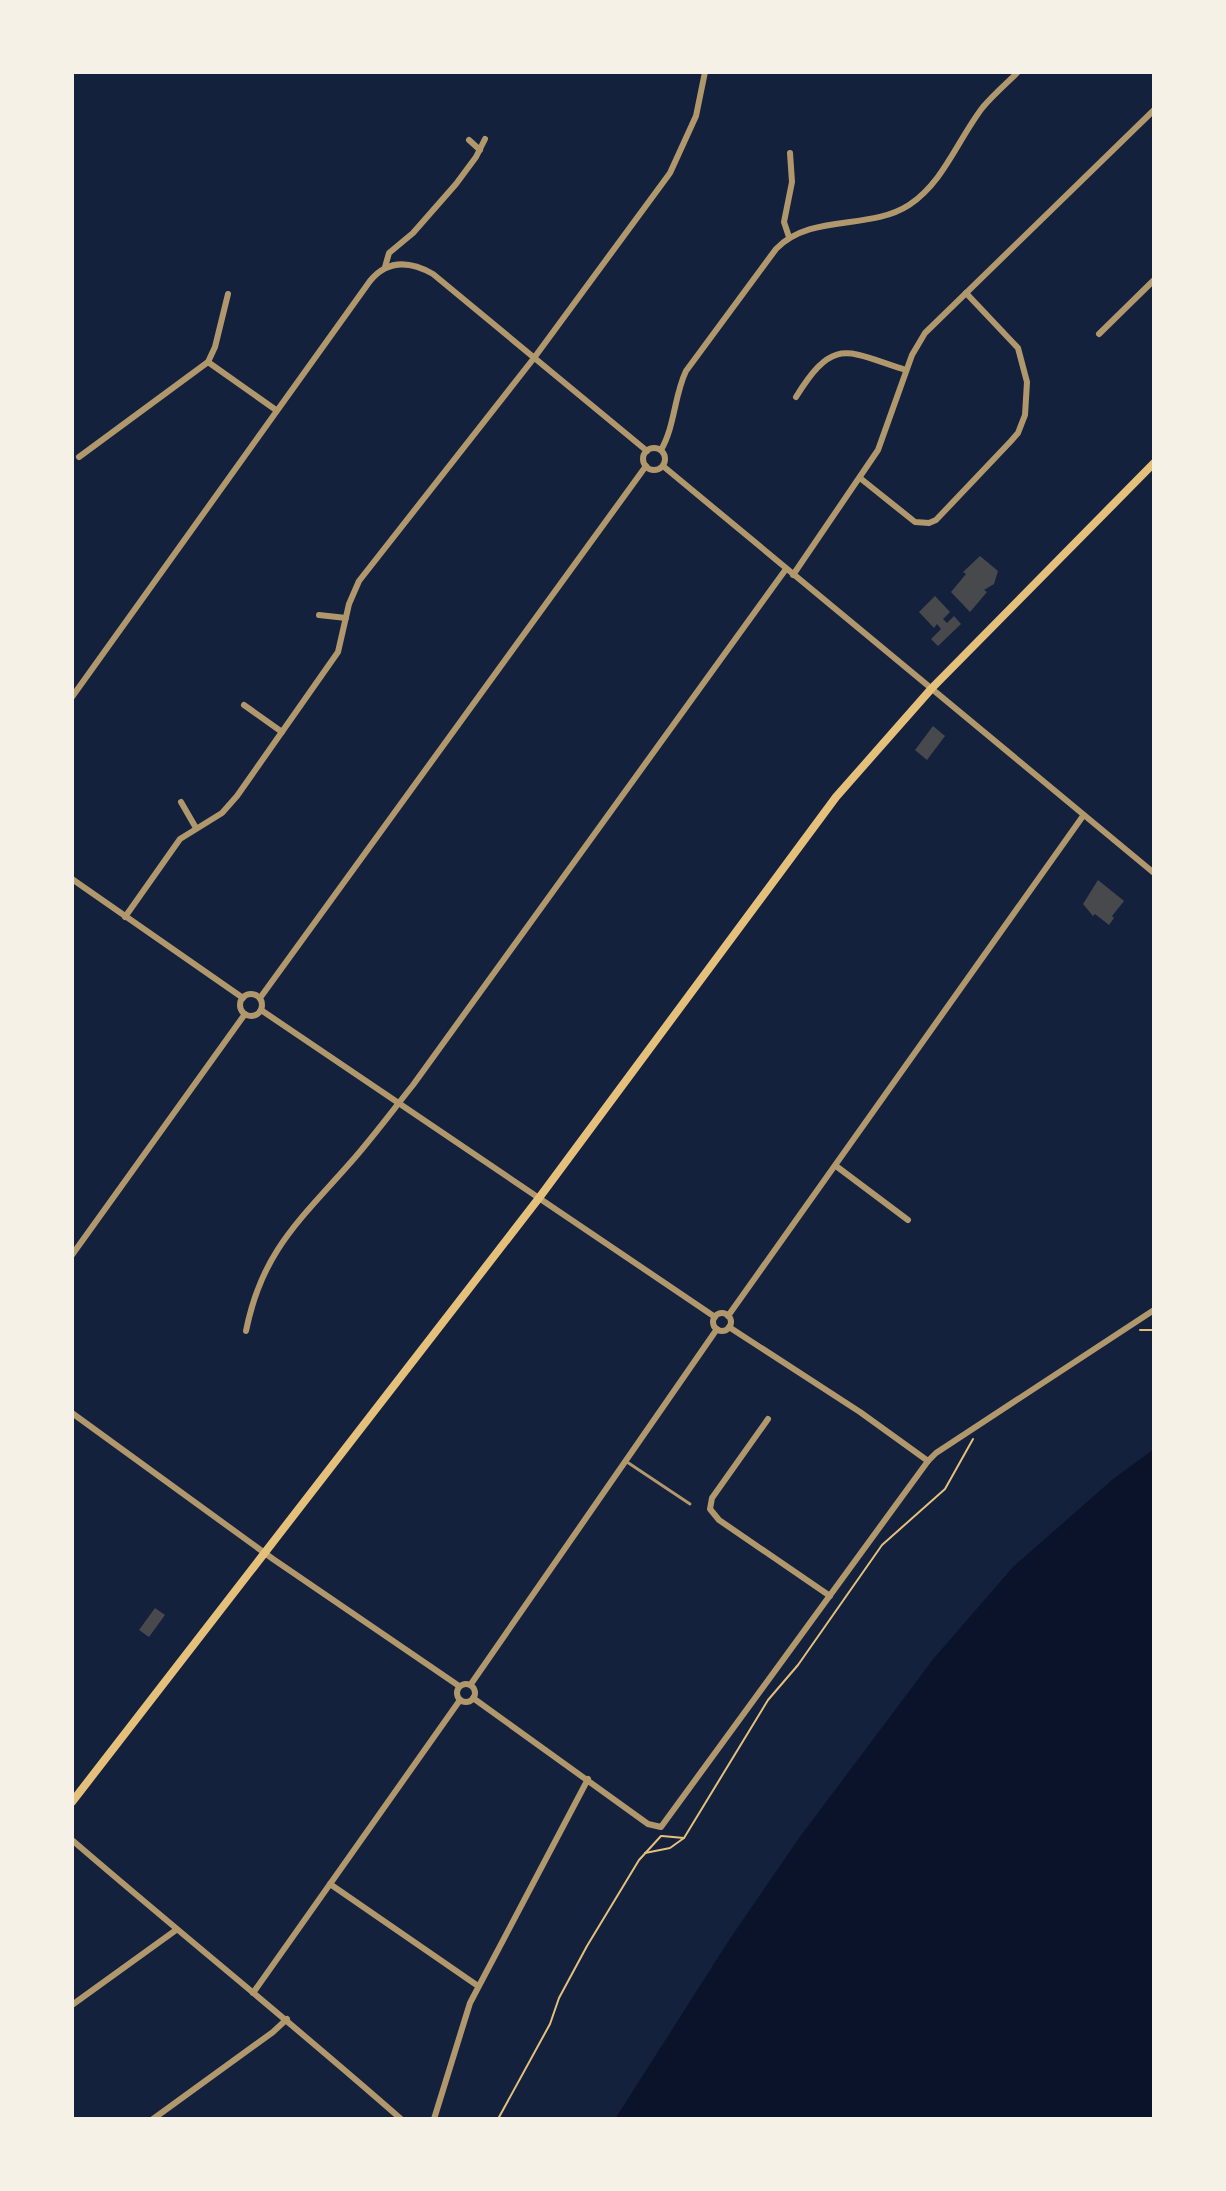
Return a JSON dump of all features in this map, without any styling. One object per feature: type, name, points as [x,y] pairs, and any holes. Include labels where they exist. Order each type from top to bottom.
[{"type":"main road","points":[[72,1802],[539,1198],[810,830],[932,688],[1154,463]]},
{"type":"street","points":[[125,917],[175,845],[229,806],[338,652],[352,595],[359,581],[534,358],[670,173],[696,116],[705,72]]},
{"type":"street","points":[[661,450],[686,371],[769,257],[789,237],[805,230],[894,212],[918,199],[948,163],[983,108],[1018,72]]},
{"type":"street","points":[[246,1331],[259,1282],[279,1244],[399,1103],[860,478],[883,439],[906,370],[925,333],[1154,110]]},
{"type":"street","points":[[72,697],[276,410],[370,281],[385,267],[389,253],[423,222],[456,184],[485,139]]},
{"type":"street","points":[[469,140],[480,150]]},
{"type":"street","points":[[789,237],[784,222],[792,182],[790,153]]},
{"type":"street","points":[[385,267],[407,263],[425,270],[647,451]]},
{"type":"street","points":[[1099,334],[1154,280]]},
{"type":"street","points":[[860,478],[908,518],[921,524],[929,523],[936,520],[1018,433],[1027,400],[1024,364],[1018,348],[966,293]]},
{"type":"street","points":[[79,457],[208,362],[215,347],[228,294]]},
{"type":"street","points":[[796,397],[817,366],[837,353],[851,352],[906,370]]},
{"type":"street","points":[[208,362],[276,410]]},
{"type":"street","points":[[652,448],[661,450],[665,457],[663,466],[655,470],[646,466],[643,459],[647,451],[652,448]]},
{"type":"street","points":[[261,1010],[260,998],[646,466]]},
{"type":"street","points":[[663,466],[1154,873]]},
{"type":"street","points":[[319,615],[346,618]]},
{"type":"street","points":[[244,705],[282,732]]},
{"type":"street","points":[[181,802],[196,828]]},
{"type":"street","points":[[728,1316],[1083,816]]},
{"type":"street","points":[[72,879],[243,998]]},
{"type":"street","points":[[245,1014],[241,1004],[243,998],[252,994],[260,998]]},
{"type":"street","points":[[261,1010],[715,1317]]},
{"type":"street","points":[[245,1014],[252,1016],[261,1010]]},
{"type":"street","points":[[72,1255],[245,1014]]},
{"type":"street","points":[[836,1166],[908,1220]]},
{"type":"street","points":[[473,1698],[648,1824],[661,1827],[928,1461],[1154,1310]]},
{"type":"street","points":[[721,1313],[728,1316],[731,1322],[729,1327],[717,1329],[713,1323],[715,1317],[721,1313]]},
{"type":"street","points":[[729,1327],[860,1412],[928,1461]]},
{"type":"street","points":[[471,1684],[717,1329]]},
{"type":"street","points":[[72,1413],[459,1686]]},
{"type":"street","points":[[768,1419],[712,1498],[710,1509],[719,1520],[830,1596]]},
{"type":"street","points":[[471,1684],[475,1689],[473,1698],[465,1702],[460,1700],[456,1693],[459,1686],[471,1684]]},
{"type":"street","points":[[253,1993],[460,1700]]},
{"type":"street","points":[[434,2119],[470,2003],[588,1779]]},
{"type":"street","points":[[72,1840],[176,1930],[287,2019],[401,2119]]},
{"type":"street","points":[[330,1884],[478,1986]]},
{"type":"street","points":[[72,2005],[176,1930]]},
{"type":"street","points":[[153,2119],[287,2019]]},
{"type":"lane","points":[[627,1462],[690,1504]]},
{"type":"path","points":[[1127,1328],[1154,1330]]},
{"type":"path","points":[[645,1853],[670,1848],[684,1838],[768,1700],[798,1665],[882,1545],[945,1489],[973,1440],[973,1429]]},
{"type":"path","points":[[498,2119],[550,2024],[559,1998],[639,1860],[661,1836],[661,1827]]},
{"type":"path","points":[[661,1836],[684,1838]]},
{"type":"water","points":[[1154,1449],[1154,2119],[615,2119],[731,1937],[799,1838],[934,1658],[1013,1567],[1113,1479]]},
{"type":"building","points":[[980,556],[998,571],[994,584],[984,590],[987,592],[970,612],[951,592],[966,574],[963,572]]},
{"type":"building","points":[[935,596],[950,612],[943,619],[947,623],[954,616],[961,624],[938,646],[931,639],[941,629],[937,624],[934,628],[919,612]]},
{"type":"building","points":[[933,726],[945,736],[927,760],[915,750]]},
{"type":"building","points":[[1098,880],[1124,901],[1109,925],[1095,914],[1093,916],[1083,904]]},
{"type":"building","points":[[155,1608],[165,1615],[149,1637],[139,1630]]}]
